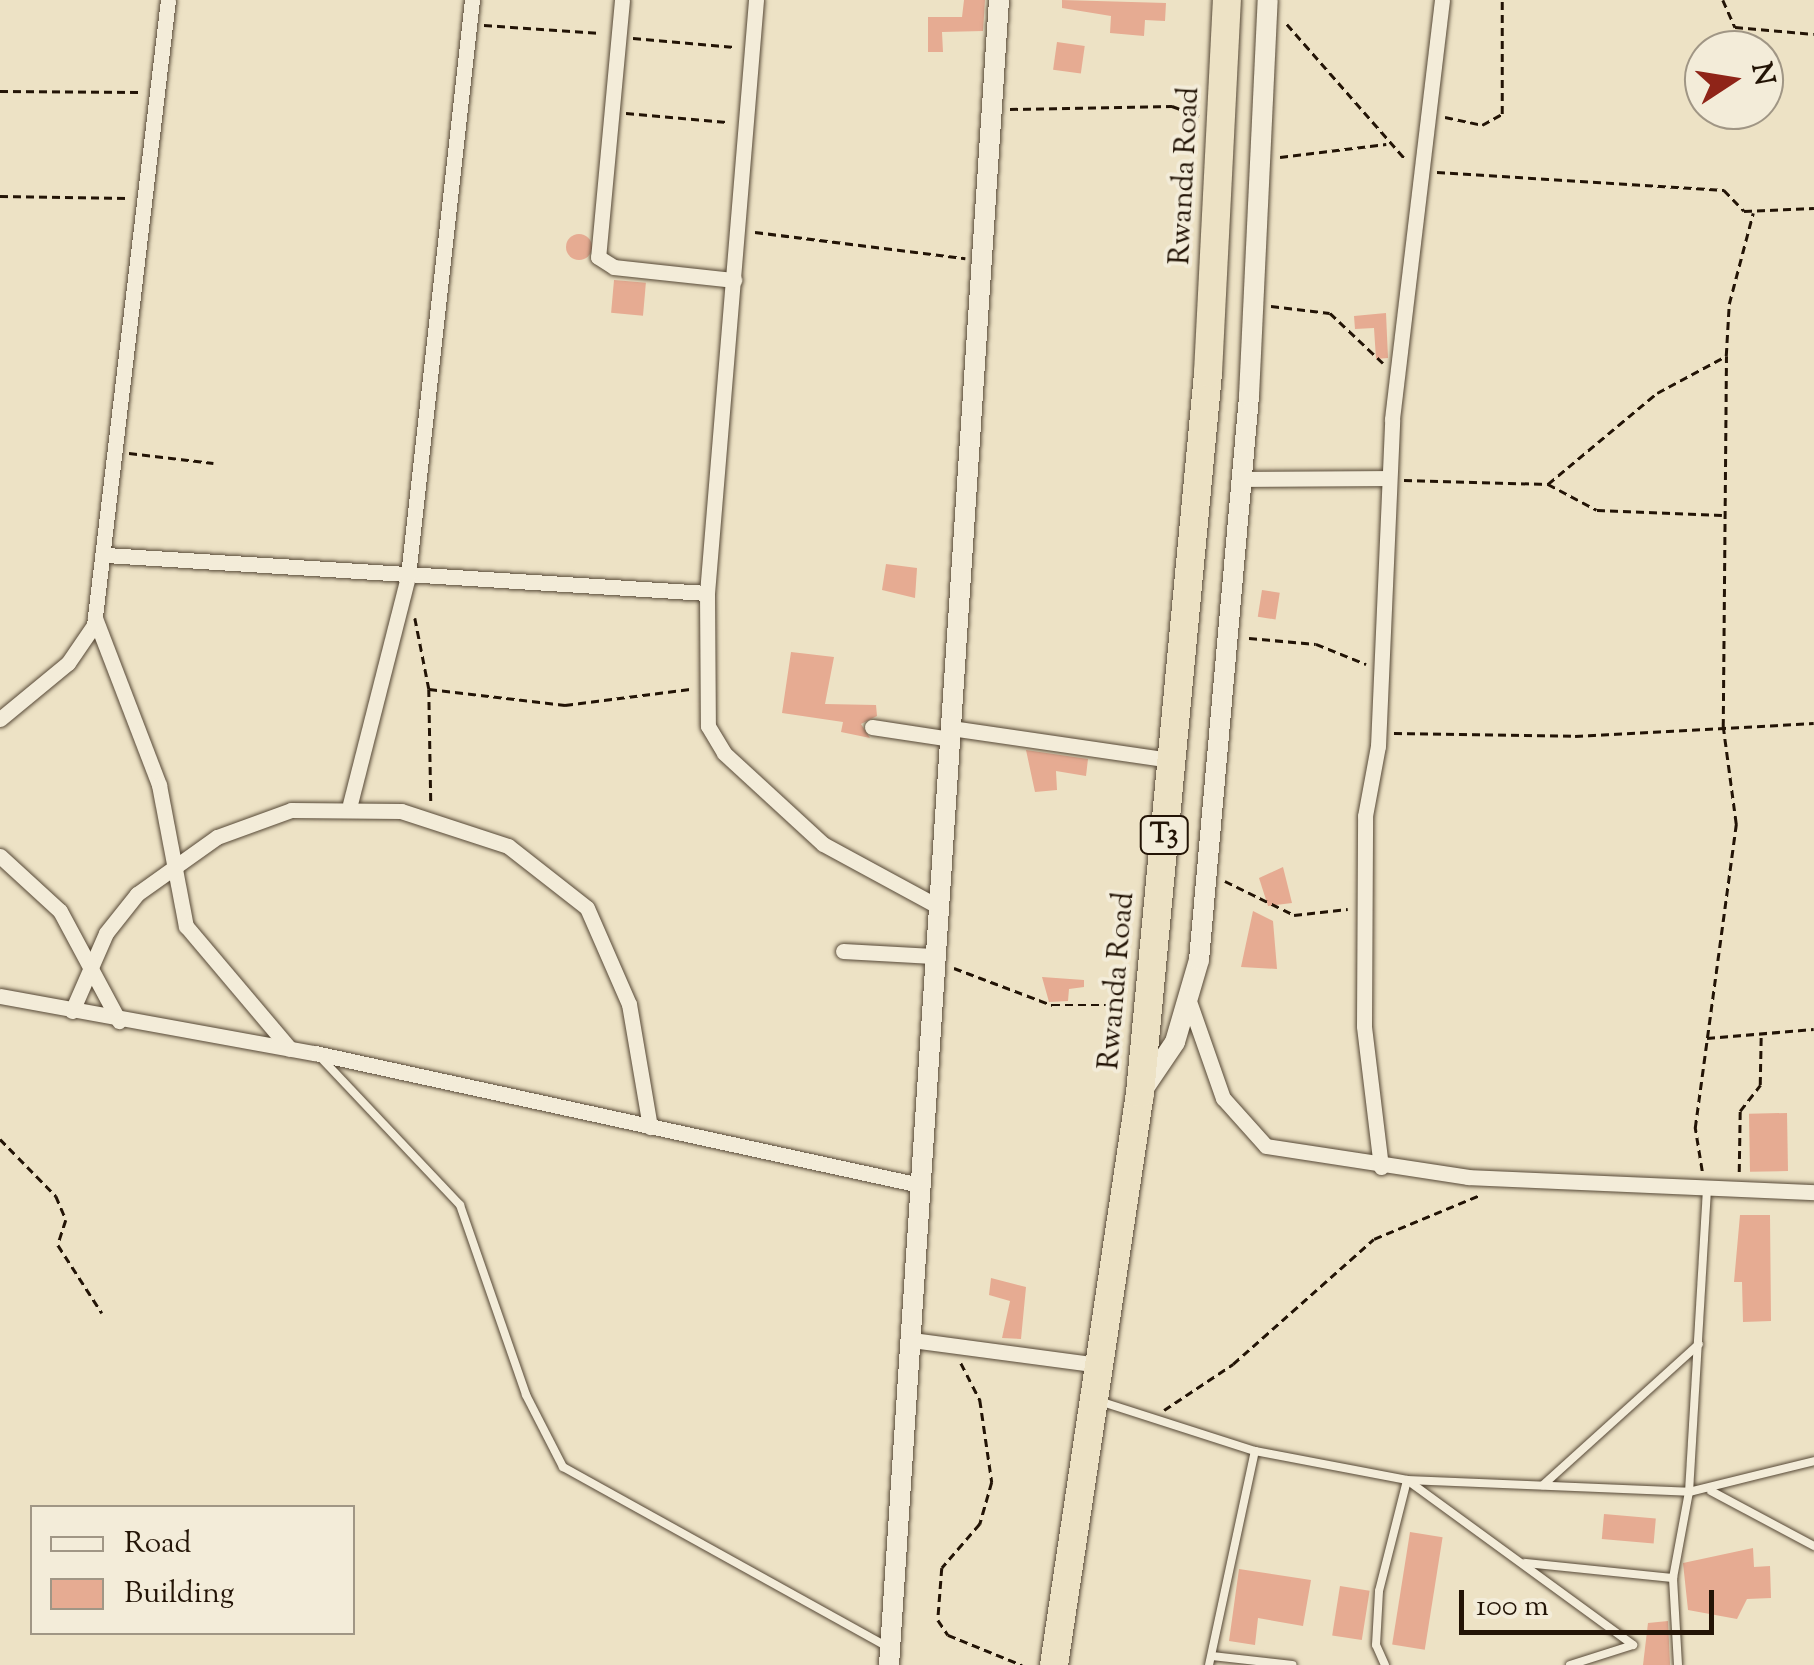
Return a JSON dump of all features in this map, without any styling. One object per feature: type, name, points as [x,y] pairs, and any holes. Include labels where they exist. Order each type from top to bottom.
[{"type":"highway","name":"Rwanda Road","points":[[1054,1665],[1140,1093],[1222,134],[1227,0]]},
{"type":"street","points":[[0,719],[68,663],[95,618],[118,452],[140,198],[168,0]]},
{"type":"street","points":[[350,804],[408,576],[472,0]]},
{"type":"street","points":[[622,0],[610,112],[602,264],[734,275]]},
{"type":"street","points":[[756,0],[708,594],[705,686],[714,739],[757,787],[823,844],[936,906]]},
{"type":"street","points":[[890,1657],[936,906],[986,259],[999,0]]},
{"type":"street","points":[[1381,1167],[1364,1026],[1364,905],[1378,734],[1376,669],[1388,478],[1420,168],[1442,0]]},
{"type":"street","points":[[1140,1093],[1190,1004],[1208,869],[1255,305],[1268,4]]},
{"type":"street","points":[[1242,479],[1388,478]]},
{"type":"street","points":[[106,555],[708,594]]},
{"type":"street","points":[[95,618],[159,785],[170,868],[186,926],[290,1049]]},
{"type":"street","points":[[872,727],[1170,760]]},
{"type":"street","points":[[72,1011],[126,907],[170,868],[257,819],[350,804],[433,820],[508,846],[587,908],[629,1004],[650,1127]]},
{"type":"street","points":[[0,856],[60,911],[88,974],[119,1021]]},
{"type":"street","points":[[844,950],[933,959]]},
{"type":"street","points":[[0,996],[119,1021],[315,1053],[920,1185]]},
{"type":"street","points":[[1190,1004],[1209,1069],[1242,1126],[1266,1146],[1381,1167],[1707,1192],[1814,1192]]},
{"type":"street","points":[[912,1340],[946,1348],[1100,1366]]},
{"type":"lane","points":[[315,1053],[460,1205],[526,1395],[564,1467],[890,1657]]},
{"type":"lane","points":[[1678,1665],[1673,1578],[1689,1492],[1707,1192]]},
{"type":"lane","points":[[1542,1486],[1699,1344]]},
{"type":"lane","points":[[1094,1400],[1255,1451],[1407,1480],[1711,1491],[1814,1460]]},
{"type":"lane","points":[[1255,1451],[1211,1660],[1292,1665]]},
{"type":"lane","points":[[1407,1480],[1632,1645],[1570,1665]]},
{"type":"lane","points":[[1385,1665],[1376,1645],[1378,1592],[1407,1480]]},
{"type":"lane","points":[[1711,1491],[1814,1546]]},
{"type":"lane","points":[[1525,1564],[1673,1578]]},
{"type":"path","points":[[1429,113],[1482,125],[1502,114],[1502,0]]},
{"type":"path","points":[[1723,0],[1735,27],[1814,34]]},
{"type":"path","points":[[1268,4],[1387,144],[1420,168],[1724,190],[1754,212],[1814,208]]},
{"type":"path","points":[[469,23],[751,48]]},
{"type":"path","points":[[0,91],[155,92]]},
{"type":"path","points":[[994,108],[1172,106],[1222,134]]},
{"type":"path","points":[[610,112],[734,117]]},
{"type":"path","points":[[1264,160],[1387,144]]},
{"type":"path","points":[[0,196],[140,198]]},
{"type":"path","points":[[1707,1192],[1694,1137],[1736,824],[1723,727],[1728,304],[1754,212]]},
{"type":"path","points":[[734,275],[743,240],[756,232],[986,259]]},
{"type":"path","points":[[1255,305],[1330,313],[1376,364],[1400,359]]},
{"type":"path","points":[[1548,484],[1657,393],[1726,356]]},
{"type":"path","points":[[118,452],[213,462]]},
{"type":"path","points":[[1388,478],[1476,488],[1548,484],[1597,510],[1723,514]]},
{"type":"path","points":[[414,610],[429,689],[433,820]]},
{"type":"path","points":[[1227,638],[1316,644],[1376,669]]},
{"type":"path","points":[[429,689],[565,705],[705,686]]},
{"type":"path","points":[[1378,734],[1814,723]]},
{"type":"path","points":[[1208,869],[1294,915],[1364,905]]},
{"type":"path","points":[[933,959],[1052,1005],[1148,1015]]},
{"type":"path","points":[[1706,1038],[1814,1030]]},
{"type":"path","points":[[1743,1190],[1740,1111],[1760,1086],[1761,1035]]},
{"type":"path","points":[[0,1139],[56,1196],[66,1220],[58,1245],[102,1313]]},
{"type":"path","points":[[1154,1416],[1232,1364],[1374,1239],[1492,1192]]},
{"type":"path","points":[[946,1348],[980,1400],[992,1482],[980,1524],[942,1568],[939,1626],[1022,1665]]},
{"type":"building","points":[[964,0],[985,0],[983,31],[942,32],[943,52],[928,52],[928,17],[962,17]]},
{"type":"building","points":[[1062,0],[1166,3],[1165,21],[1145,20],[1144,36],[1110,33],[1111,16],[1062,8]]},
{"type":"building","points":[[1057,42],[1085,46],[1081,74],[1053,70]]},
{"type":"building","points":[[579,234],[588,238],[592,247],[588,256],[579,260],[570,256],[566,247],[570,238]]},
{"type":"building","points":[[614,280],[646,283],[643,316],[611,313]]},
{"type":"building","points":[[1386,313],[1388,358],[1376,359],[1374,328],[1355,329],[1354,316]]},
{"type":"building","points":[[886,564],[917,568],[915,598],[882,590]]},
{"type":"building","points":[[1262,590],[1280,593],[1276,619],[1258,617]]},
{"type":"building","points":[[791,652],[834,657],[825,704],[876,705],[877,716],[861,724],[870,738],[841,732],[843,722],[782,713]]},
{"type":"building","points":[[1026,750],[1088,759],[1086,776],[1056,771],[1057,790],[1035,792]]},
{"type":"building","points":[[1283,867],[1292,903],[1268,906],[1259,878]]},
{"type":"building","points":[[1253,911],[1273,921],[1277,969],[1241,967]]},
{"type":"building","points":[[1042,977],[1084,980],[1084,987],[1069,989],[1068,1001],[1049,1002]]},
{"type":"building","points":[[1787,1113],[1788,1171],[1750,1172],[1749,1114]]},
{"type":"building","points":[[1740,1215],[1770,1215],[1771,1321],[1743,1322],[1742,1282],[1734,1282]]},
{"type":"building","points":[[991,1278],[1026,1287],[1021,1339],[1002,1338],[1010,1301],[989,1295]]},
{"type":"building","points":[[1604,1514],[1656,1519],[1654,1543],[1602,1539]]},
{"type":"building","points":[[1410,1532],[1443,1537],[1425,1650],[1392,1645]]},
{"type":"building","points":[[1753,1548],[1754,1567],[1770,1566],[1771,1598],[1747,1599],[1737,1619],[1688,1610],[1683,1563]]},
{"type":"building","points":[[1239,1569],[1311,1580],[1303,1626],[1258,1618],[1255,1645],[1229,1641]]},
{"type":"building","points":[[1340,1586],[1370,1591],[1362,1640],[1332,1635]]},
{"type":"building","points":[[1668,1621],[1670,1665],[1643,1665],[1648,1623]]}]
